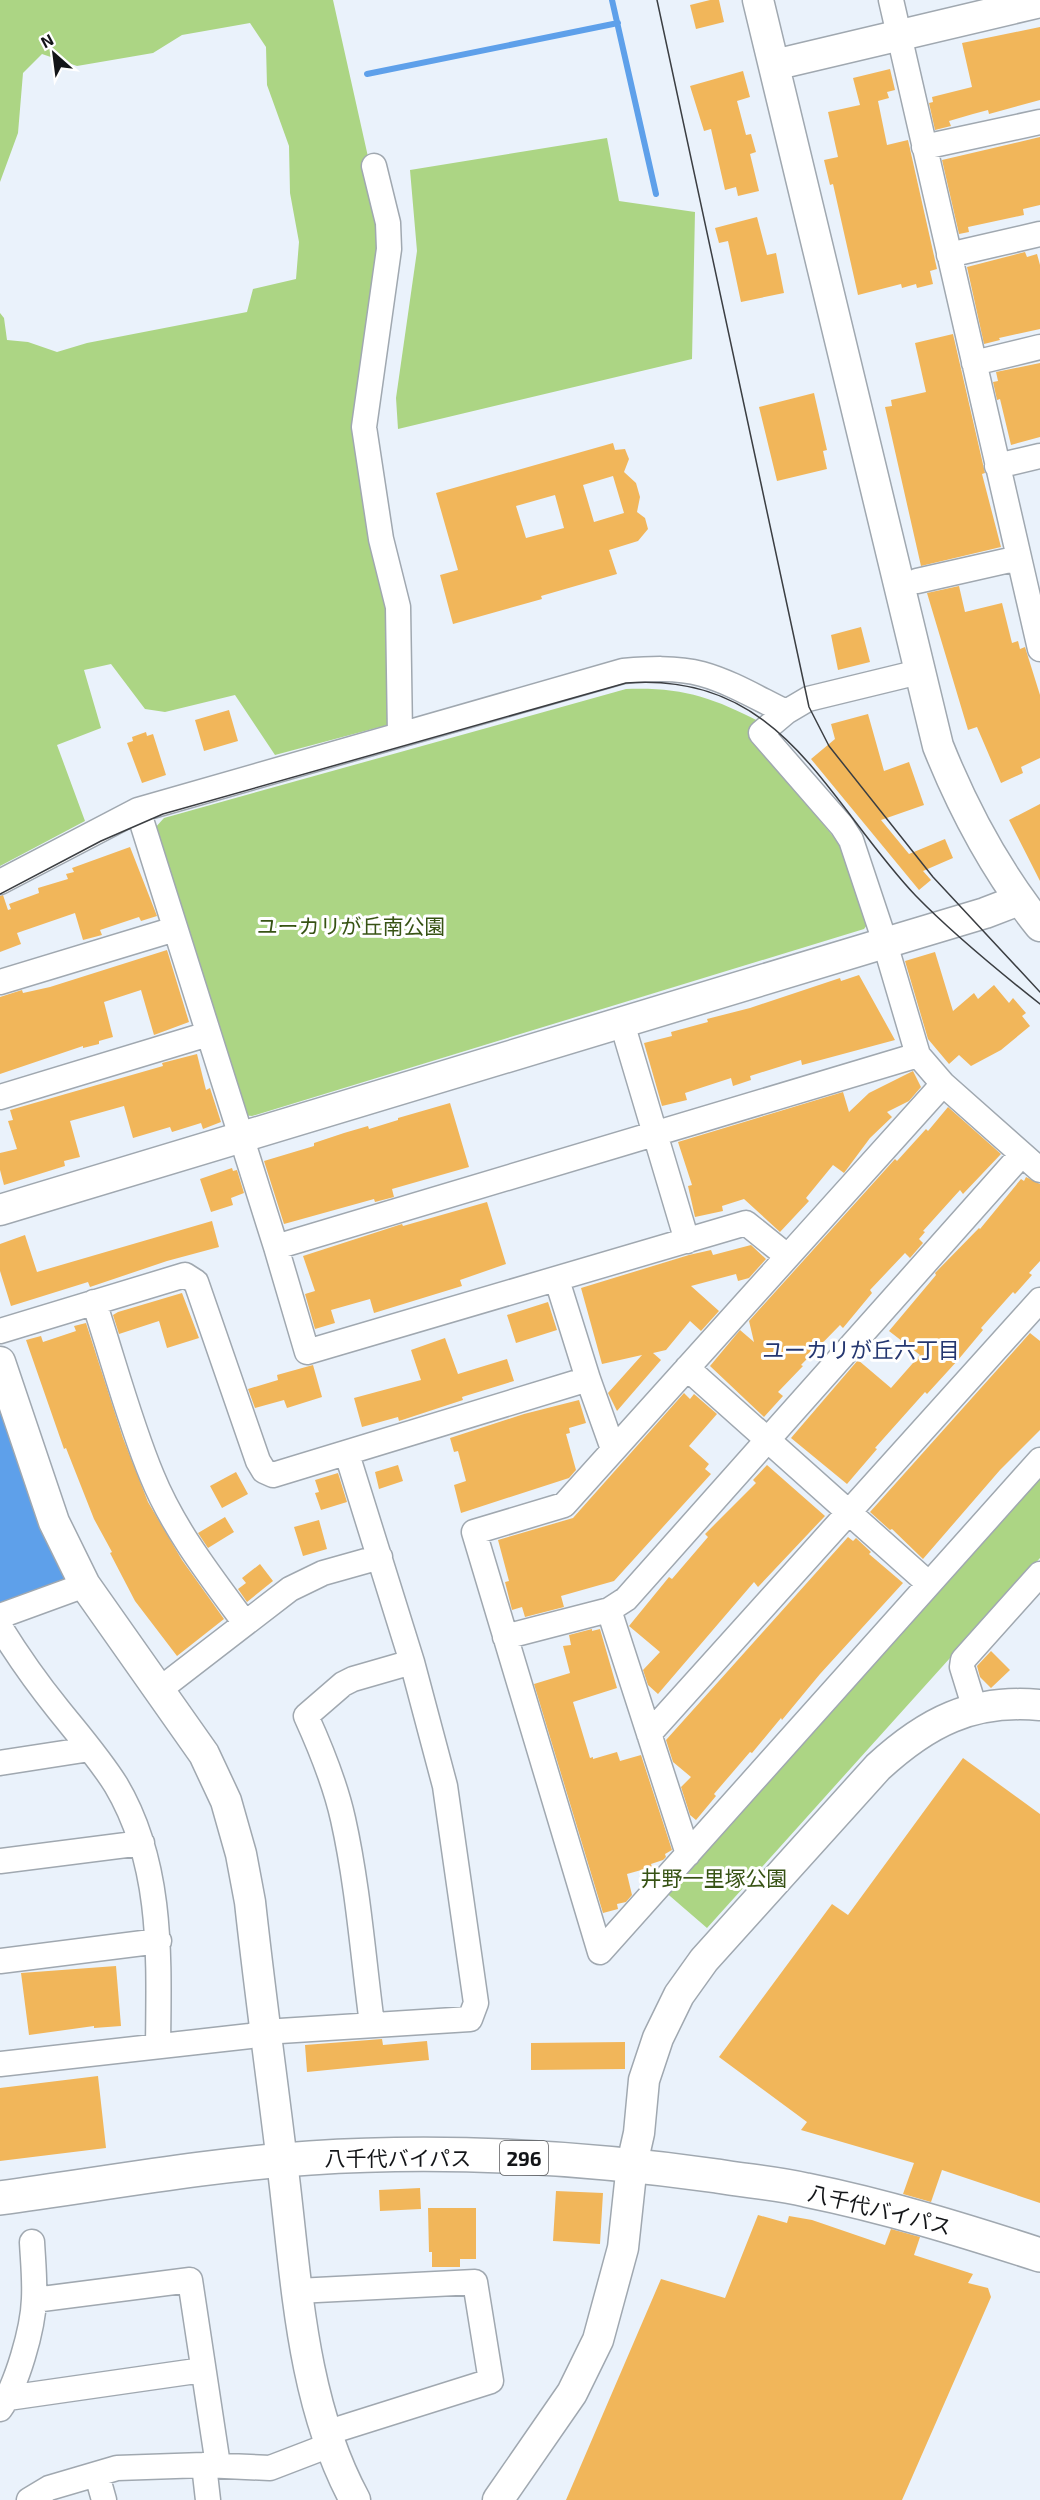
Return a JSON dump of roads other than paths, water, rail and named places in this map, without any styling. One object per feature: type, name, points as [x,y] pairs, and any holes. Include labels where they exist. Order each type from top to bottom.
[{"type":"highway","name":"八千代バイパス","points":[[0,2198],[282,2161],[414,2154],[632,2164],[804,2189],[944,2223],[1040,2255]]},
{"type":"street","points":[[758,0],[918,672],[938,746],[957,794],[988,853],[1019,900],[1040,926]]},
{"type":"street","points":[[891,0],[997,466],[1027,567],[1040,649]]},
{"type":"street","points":[[774,65],[1040,2]]},
{"type":"street","points":[[924,147],[1040,122]]},
{"type":"street","points":[[374,166],[388,223],[388,249],[364,427],[381,539],[398,607],[400,735]]},
{"type":"street","points":[[949,255],[1040,234]]},
{"type":"street","points":[[974,363],[1040,347]]},
{"type":"street","points":[[997,466],[1040,456]]},
{"type":"street","points":[[917,581],[1027,567]]},
{"type":"street","points":[[0,882],[138,810],[623,672],[650,669],[700,674],[733,685],[786,712]]},
{"type":"street","points":[[505,1638],[609,1610],[626,1599],[768,1440],[1031,1162],[943,1084],[918,1055],[885,943],[851,840],[842,826],[761,733],[786,712],[808,699],[918,672]]},
{"type":"street","points":[[138,810],[307,1352],[746,1223],[787,1256]]},
{"type":"street","points":[[0,1210],[985,913],[1019,900]]},
{"type":"street","points":[[0,982],[175,929]]},
{"type":"street","points":[[622,1023],[687,1241]]},
{"type":"street","points":[[0,1097],[208,1034]]},
{"type":"street","points":[[276,1247],[918,1055]]},
{"type":"street","points":[[943,1084],[564,1505],[474,1533],[600,1952],[1040,1460]]},
{"type":"street","points":[[0,1331],[185,1275],[192,1278],[196,1282],[258,1461],[264,1471],[273,1475],[588,1379]]},
{"type":"street","points":[[557,1280],[613,1449]]},
{"type":"street","points":[[650,1734],[1040,1300]]},
{"type":"street","points":[[94,1302],[152,1477],[180,1531],[245,1623]]},
{"type":"street","points":[[0,1362],[54,1522],[85,1585],[204,1754],[226,1801],[241,1854],[250,1902],[297,2291],[315,2393],[328,2439],[355,2500]]},
{"type":"street","points":[[687,1368],[929,1584]]},
{"type":"street","points":[[0,2064],[264,2032],[470,2019],[476,2003],[444,1786],[412,1662],[347,1454]]},
{"type":"street","points":[[159,1689],[290,1589],[322,1573],[380,1557]]},
{"type":"street","points":[[975,1709],[962,1667],[963,1660],[1040,1574]]},
{"type":"street","points":[[0,1616],[85,1585]]},
{"type":"street","points":[[609,1610],[688,1854]]},
{"type":"street","points":[[0,1627],[25,1668],[115,1784],[131,1813],[149,1866],[159,1941],[158,2046]]},
{"type":"street","points":[[372,2024],[351,1863],[342,1817],[327,1764],[306,1716],[352,1678],[412,1662]]},
{"type":"street","points":[[498,2500],[572,2393],[598,2340],[623,2248],[644,2080],[658,2038],[679,1995],[704,1960],[878,1767],[899,1748],[926,1728],[975,1709],[998,1705],[1040,1705]]},
{"type":"street","points":[[0,1763],[90,1749]]},
{"type":"street","points":[[0,1861],[142,1844]]},
{"type":"street","points":[[0,1961],[159,1941]]},
{"type":"street","points":[[32,2242],[34,2300],[24,2349],[4,2404],[203,2370]]},
{"type":"street","points":[[34,2300],[190,2280],[203,2370],[211,2465],[208,2500]]},
{"type":"street","points":[[29,2500],[49,2488],[117,2468],[211,2465],[270,2468],[328,2439],[491,2381],[475,2282],[297,2291]]},
{"type":"street","points":[[97,2475],[104,2500]]},
{"type":"water","points":[[0,1389],[74,1578],[0,1607]]},
{"type":"waterway","points":[[612,0],[656,194]]},
{"type":"waterway","points":[[367,74],[618,23]]},
{"type":"tram line","points":[[657,0],[809,707],[829,746],[933,877],[1040,992]]},
{"type":"tram line","points":[[0,894],[101,841],[163,814],[626,683],[680,685],[725,698],[763,720],[796,749],[916,896],[945,925],[1040,1004]]},
{"type":"district","name":"ユーカリが丘六丁目","points":[[861,1349]]},
{"type":"park label","name":"ユーカリが丘南公園","points":[[351,925]]},
{"type":"park label","name":"井野一里塚公園","points":[[714,1877]]}]
